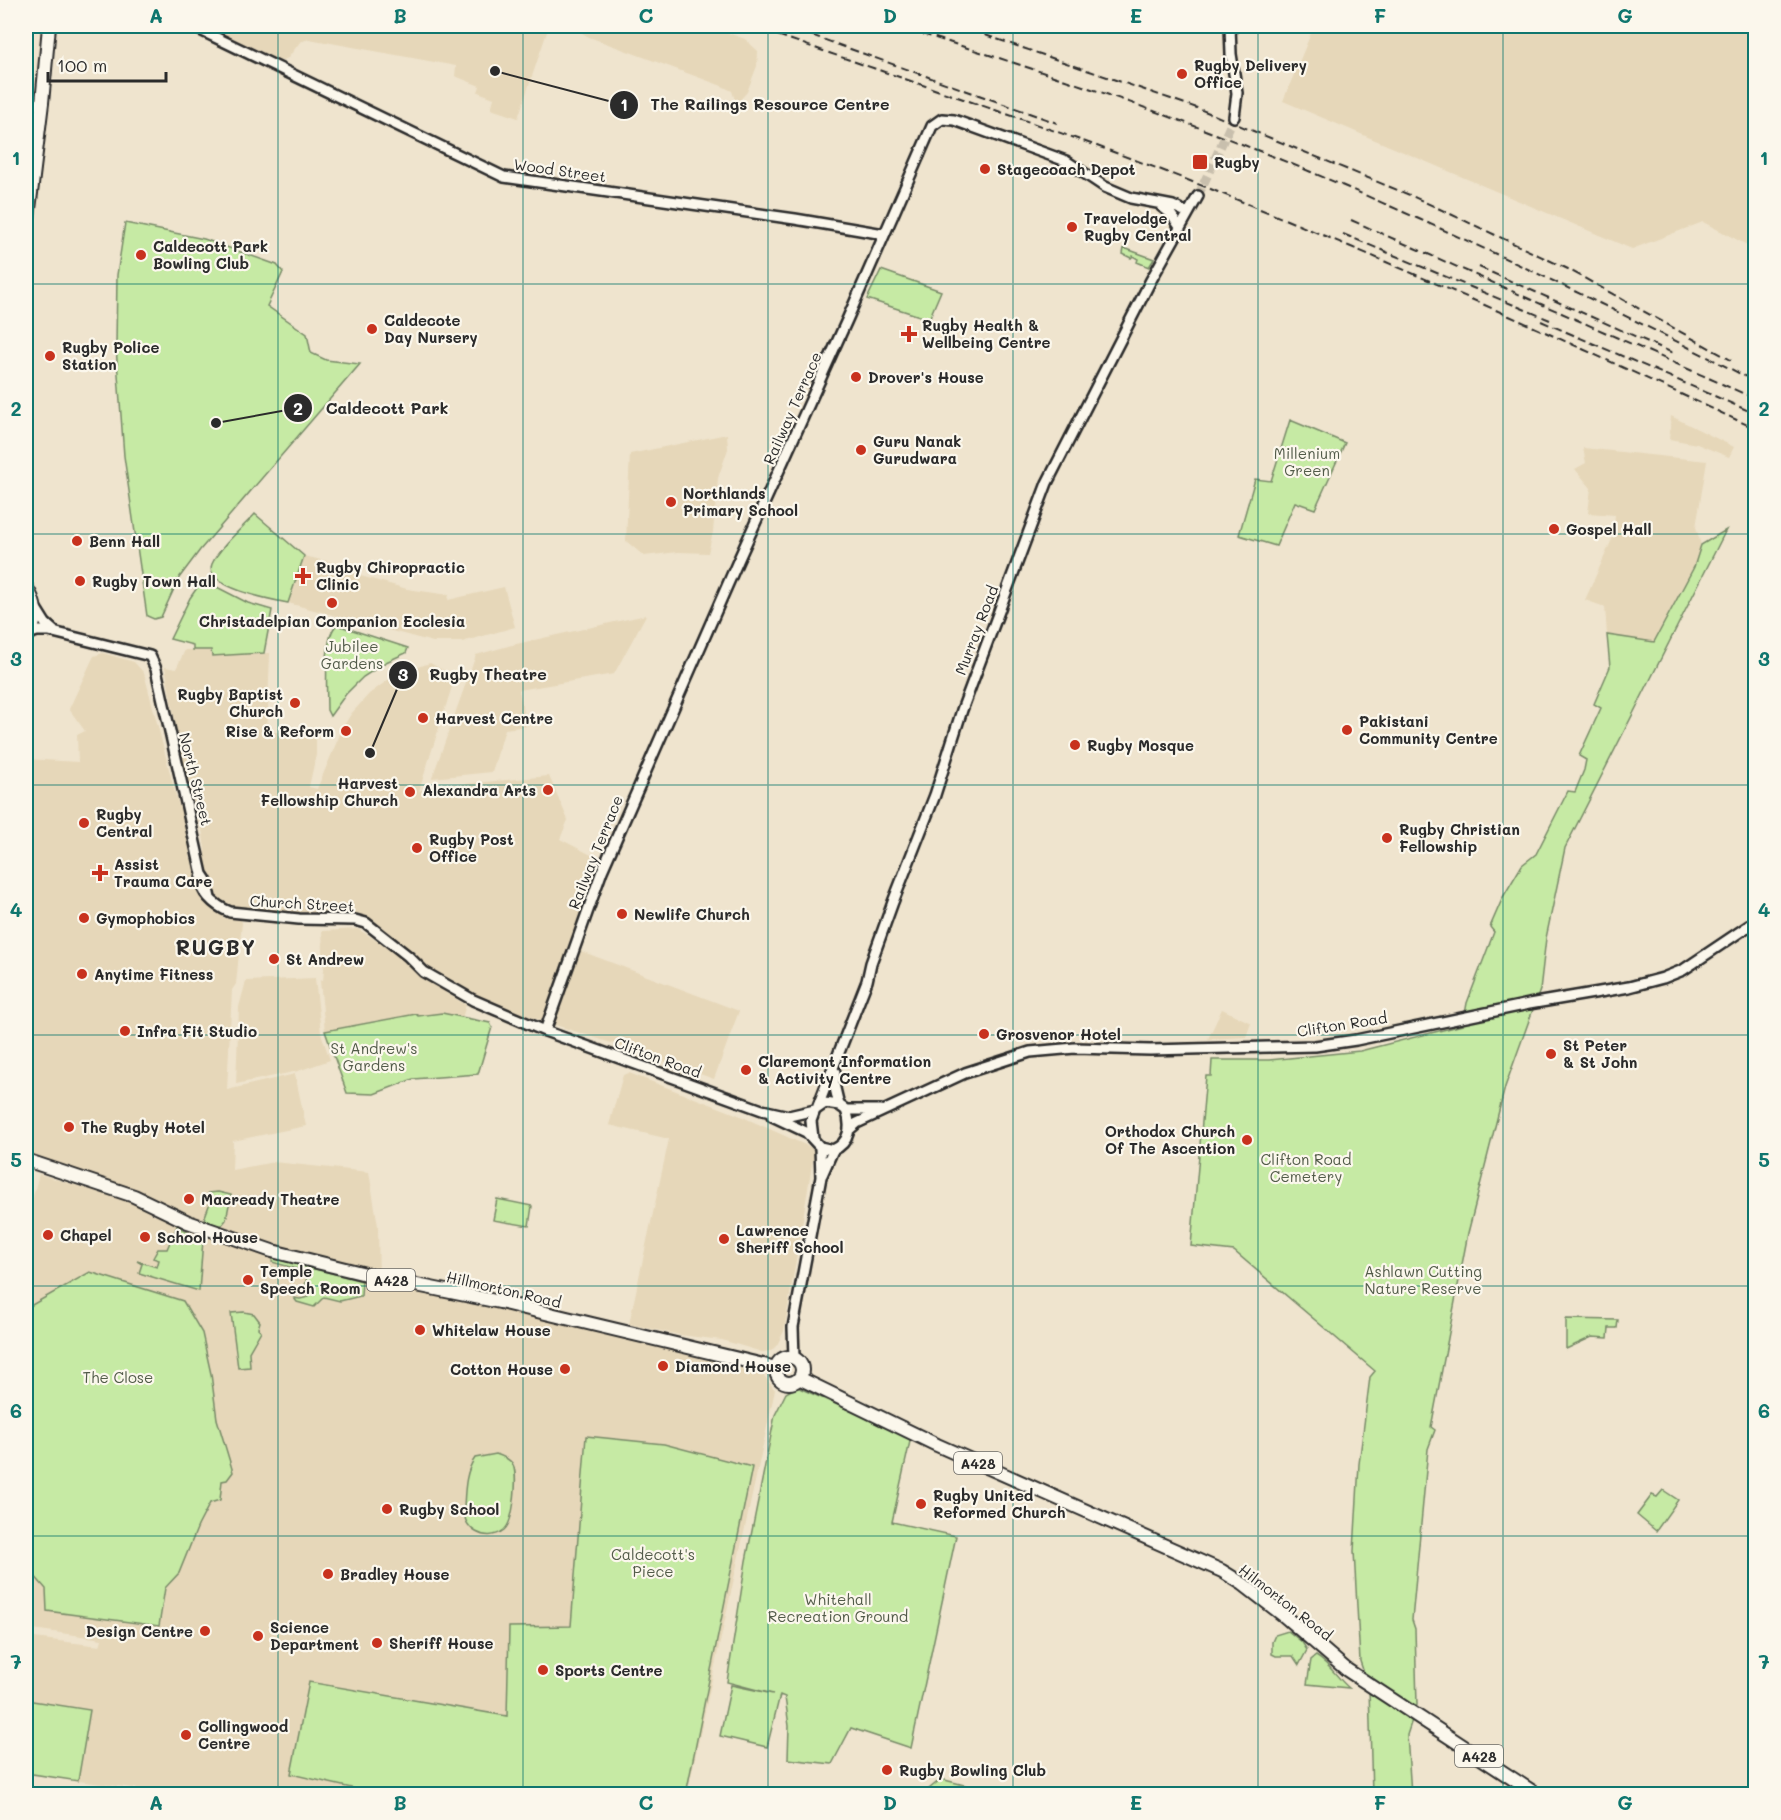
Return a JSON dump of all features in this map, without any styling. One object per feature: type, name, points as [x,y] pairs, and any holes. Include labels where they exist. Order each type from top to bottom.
[{"type":"highway","points":[[26,234],[49,26]]},
{"type":"highway","points":[[26,586],[34,605],[35,618],[26,635]]},
{"type":"highway","name":"A428","points":[[26,1160],[32,1165]]},
{"type":"highway","name":"Hillmorton Road","points":[[32,1165],[134,1196],[188,1222],[272,1251],[777,1368]]},
{"type":"highway","points":[[794,1358],[801,1367],[799,1378],[793,1382],[785,1382],[777,1375],[777,1368],[783,1359],[794,1358]]},
{"type":"highway","name":"Hilmorton Road","points":[[799,1378],[1038,1491],[1190,1555],[1243,1584],[1360,1679],[1536,1794]]},
{"type":"street","name":"Wood Street","points":[[192,26],[504,177],[884,234]]},
{"type":"street","points":[[1230,26],[1231,54],[1237,93],[1233,117]]},
{"type":"street","name":"Railway Terrace","points":[[545,1031],[603,871],[932,126],[942,119],[954,120],[1066,161],[1105,187],[1122,194],[1173,206],[1184,221]]},
{"type":"street","name":"Murray Road","points":[[816,1108],[835,1066],[867,981],[871,963],[893,902],[935,795],[966,700],[1047,483],[1150,282],[1198,196]]},
{"type":"street","points":[[1160,204],[1184,221]]},
{"type":"street","points":[[34,605],[45,623],[57,633]]},
{"type":"street","points":[[26,635],[43,630],[57,633]]},
{"type":"street","name":"North Street","points":[[57,633],[150,656],[156,669],[202,874]]},
{"type":"street","name":"Church Street","points":[[202,874],[206,880],[210,898],[222,909],[237,914],[299,919],[355,920],[366,923],[408,956],[424,972],[473,999],[545,1031]]},
{"type":"street","name":"Clifton Road","points":[[821,1177],[833,1150],[843,1143],[850,1129],[857,1123],[965,1073],[1030,1052],[1075,1048],[1150,1050],[1315,1046],[1356,1040],[1529,1004],[1599,994],[1663,978],[1683,970],[1755,921]]},
{"type":"street","name":"Clifton Road","points":[[545,1031],[762,1110],[806,1132],[820,1147]]},
{"type":"street","name":"Murray Road","points":[[835,1066],[834,1083],[843,1107]]},
{"type":"street","name":"Clifton Road","points":[[762,1110],[789,1116],[825,1103],[861,1111],[886,1109]]},
{"type":"street","points":[[843,1107],[850,1129]]},
{"type":"street","points":[[813,1138],[812,1121],[816,1108]]},
{"type":"street","points":[[794,1358],[793,1327],[821,1177],[820,1147],[833,1150]]},
{"type":"shaded area","points":[[206,26],[549,26],[518,118],[491,109],[494,98],[478,92],[480,86],[455,76],[456,66],[309,39],[300,42],[288,58],[280,61]]},
{"type":"shaded area","points":[[570,26],[708,26],[745,39],[758,51],[757,66],[747,92],[739,101],[735,100],[732,91],[722,86],[589,37]]},
{"type":"shaded area","points":[[1314,26],[1755,26],[1755,249],[1703,222],[1632,249],[1283,101]]},
{"type":"shaded area","points":[[1671,416],[1734,447],[1729,457],[1697,444],[1669,439]]},
{"type":"shaded area","name":"Northlands Primary School","points":[[727,434],[728,449],[718,478],[713,532],[708,553],[678,552],[644,556],[626,541],[630,454]]},
{"type":"shaded area","points":[[1583,448],[1707,461],[1696,527],[1701,545],[1694,567],[1654,642],[1607,635],[1605,607],[1585,600],[1613,537],[1615,515],[1588,513],[1591,488],[1575,469],[1586,463]]},
{"type":"shaded area","points":[[304,556],[356,568],[357,575],[407,589],[449,595],[448,600],[504,587],[515,627],[462,642],[433,642],[288,603]]},
{"type":"shaded area","points":[[646,615],[614,674],[519,690],[527,726],[505,729],[492,772],[432,778],[476,655]]},
{"type":"shaded area","name":"Rugby School","points":[[185,650],[211,650],[212,656],[270,653],[267,732],[316,733],[316,755],[309,787],[317,789],[343,727],[369,694],[396,674],[430,663],[455,677],[419,791],[432,787],[549,776],[568,820],[560,839],[601,860],[583,908],[573,948],[739,1011],[714,1079],[515,1012],[450,985],[446,993],[466,1005],[462,1018],[442,1013],[418,1016],[416,1014],[325,1031],[320,981],[323,980],[324,970],[322,931],[358,929],[388,948],[392,941],[368,919],[351,911],[290,913],[250,911],[224,903],[223,918],[241,920],[242,923],[236,984],[232,990],[227,1090],[295,1074],[306,1126],[233,1141],[232,1170],[274,1162],[369,1172],[378,1226],[379,1285],[477,1303],[762,1373],[775,1390],[687,1794],[180,1794],[78,1781],[90,1711],[26,1700],[26,1637],[100,1646],[102,1639],[26,1628],[26,1222],[39,1174],[136,1204],[155,1216],[160,1202],[143,1193],[131,1195],[26,1158],[26,759],[78,762],[77,735],[85,731],[69,709],[94,656],[103,653],[134,662],[144,673],[183,816],[191,860],[204,859],[205,849],[200,816],[187,786],[165,667],[176,669]]},
{"type":"shaded area","points":[[315,978],[321,1033],[330,1060],[298,1071],[236,1084],[239,1007],[246,981]]},
{"type":"shaded area","points":[[1222,1009],[1251,1023],[1246,1037],[1208,1039]]},
{"type":"shaded area","name":"Lawrence Sheriff School","points":[[629,1073],[736,1114],[812,1148],[814,1153],[784,1331],[771,1351],[762,1352],[722,1340],[680,1335],[629,1324],[669,1139],[609,1125],[623,1075]]},
{"type":"green space","points":[[125,223],[204,239],[277,265],[283,272],[267,306],[307,334],[311,353],[326,360],[360,364],[200,550],[179,578],[161,617],[154,619],[147,616],[124,456],[116,347],[117,275]]},
{"type":"green space","points":[[1124,248],[1154,259],[1149,267],[1137,262],[1138,259],[1133,256],[1131,258],[1123,254]]},
{"type":"green space","points":[[881,270],[941,291],[929,319],[867,299]]},
{"type":"green space","name":"Millenium Green","points":[[1290,420],[1345,443],[1315,509],[1295,502],[1276,546],[1239,535],[1255,479],[1271,481]]},
{"type":"green space","points":[[255,514],[304,556],[288,603],[228,586],[212,572],[212,564],[220,551]]},
{"type":"green space","points":[[1726,530],[1565,848],[1546,938],[1540,990],[1505,1087],[1468,1233],[1431,1427],[1435,1430],[1428,1449],[1412,1620],[1415,1629],[1417,1705],[1407,1735],[1411,1794],[1372,1794],[1369,1688],[1360,1661],[1354,1551],[1359,1464],[1370,1377],[1375,1371],[1234,1251],[1191,1246],[1206,1076],[1211,1076],[1212,1060],[1269,1060],[1360,1051],[1463,1025],[1467,1003],[1494,932],[1490,927],[1503,897],[1522,865],[1536,854],[1568,791],[1575,792],[1584,770],[1586,760],[1579,756],[1601,708],[1594,704],[1610,667],[1607,635],[1654,642],[1694,567],[1701,545]]},
{"type":"green space","points":[[201,582],[209,583],[248,603],[272,610],[264,653],[212,656],[211,650],[193,650],[193,645],[170,639],[190,598]]},
{"type":"green space","name":"Jubilee Gardens","points":[[337,625],[408,648],[406,653],[386,662],[363,677],[346,694],[330,716],[327,710],[326,678],[328,651],[333,631]]},
{"type":"green space","name":"St Andrew's Gardens","points":[[442,1013],[490,1023],[492,1027],[478,1074],[413,1079],[374,1094],[347,1093],[325,1031],[416,1014],[418,1016]]},
{"type":"green space","points":[[218,1192],[231,1195],[226,1220],[221,1226],[203,1222],[211,1200],[208,1193]]},
{"type":"green space","points":[[497,1199],[532,1206],[529,1226],[493,1220]]},
{"type":"green space","points":[[177,1226],[203,1240],[199,1291],[139,1273],[142,1264],[137,1261],[157,1267],[159,1260],[153,1258],[158,1249],[167,1249]]},
{"type":"green space","points":[[273,1258],[362,1281],[361,1296],[340,1301],[324,1297],[314,1307],[297,1302],[294,1298],[309,1297],[308,1292],[304,1291],[308,1272],[272,1262]]},
{"type":"green space","name":"The Close","points":[[90,1272],[183,1301],[202,1333],[211,1374],[217,1419],[233,1472],[227,1480],[222,1481],[220,1500],[210,1503],[179,1573],[165,1588],[159,1626],[47,1611],[46,1589],[26,1566],[26,1328],[30,1306]]},
{"type":"green space","points":[[231,1313],[254,1314],[260,1322],[258,1328],[261,1331],[249,1352],[250,1367],[238,1368]]},
{"type":"green space","points":[[1566,1319],[1618,1320],[1617,1328],[1609,1328],[1608,1338],[1592,1337],[1566,1349]]},
{"type":"green space","name":"Whitehall Recreation Ground","points":[[797,1387],[911,1437],[892,1522],[956,1536],[911,1748],[851,1728],[832,1764],[788,1759],[789,1726],[785,1697],[780,1695],[767,1747],[720,1736],[731,1685],[773,1694],[727,1682],[746,1561],[775,1415],[786,1393]]},
{"type":"green space","name":"Caldecott's Piece","points":[[586,1436],[664,1444],[752,1467],[686,1794],[377,1794],[291,1774],[309,1682],[507,1716],[509,1627],[571,1626]]},
{"type":"green space","points":[[496,1454],[509,1460],[514,1468],[513,1508],[508,1525],[504,1530],[497,1534],[483,1535],[476,1532],[466,1522],[464,1515],[466,1481],[475,1458]]},
{"type":"green space","points":[[1663,1490],[1678,1500],[1656,1531],[1637,1515],[1652,1495],[1657,1497]]},
{"type":"green space","points":[[1288,1631],[1302,1642],[1307,1650],[1299,1665],[1293,1656],[1272,1654],[1272,1642],[1275,1635]]},
{"type":"green space","points":[[1316,1656],[1349,1688],[1307,1684],[1311,1660]]},
{"type":"green space","points":[[26,1700],[90,1710],[78,1781],[26,1773]]},
{"type":"green space","points":[[941,1779],[983,1790],[987,1794],[923,1794]]},
{"type":"tunnel","points":[[1198,196],[1234,117]]},
{"type":"railway","points":[[752,26],[1044,127],[1218,192],[1488,307],[1756,429]]},
{"type":"railway","points":[[786,26],[1057,123]]},
{"type":"railway","points":[[896,26],[1105,94],[1209,131],[1311,172],[1535,272],[1756,382]]},
{"type":"railway","points":[[959,26],[1197,108],[1412,196],[1568,269],[1731,360]]},
{"type":"railway","points":[[1351,220],[1756,399]]},
{"type":"railway","points":[[1343,234],[1550,320]]},
{"type":"railway","points":[[1479,267],[1673,353]]},
{"type":"railway","points":[[1541,321],[1756,414]]},
{"type":"place","name":"The Railings Resource Centre","points":[[495,71]]},
{"type":"place","name":"Rugby Delivery Office","points":[[1182,74]]},
{"type":"place","name":"Rugby","points":[[1200,162]]},
{"type":"place","name":"Stagecoach Depot","points":[[985,169]]},
{"type":"place","name":"Travelodge Rugby Central","points":[[1072,227]]},
{"type":"place","name":"Caldecott Park Bowling Club","points":[[141,255]]},
{"type":"place","name":"Caldecote Day Nursery","points":[[372,329]]},
{"type":"place","name":"Rugby Health & Wellbeing Centre","points":[[909,334]]},
{"type":"place","name":"Rugby Police Station","points":[[50,356]]},
{"type":"place","name":"Drover's House","points":[[856,377]]},
{"type":"place","name":"Caldecott Park","points":[[216,423]]},
{"type":"place","name":"Guru Nanak Gurudwara","points":[[861,450]]},
{"type":"place","name":"Northlands Primary School","points":[[671,502]]},
{"type":"place","name":"Gospel Hall","points":[[1554,529]]},
{"type":"place","name":"Benn Hall","points":[[77,541]]},
{"type":"place","name":"Rugby Chiropractic Clinic","points":[[303,576]]},
{"type":"place","name":"Rugby Town Hall","points":[[80,581]]},
{"type":"place","name":"Christadelpian Companion Ecclesia","points":[[332,603]]},
{"type":"place","name":"Rugby Baptist Church","points":[[295,703]]},
{"type":"place","name":"Harvest Centre","points":[[423,718]]},
{"type":"place","name":"Pakistani Community Centre","points":[[1347,730]]},
{"type":"place","name":"Rise & Reform","points":[[346,731]]},
{"type":"place","name":"Rugby Mosque","points":[[1075,745]]},
{"type":"place","name":"Rugby Theatre","points":[[370,753]]},
{"type":"place","name":"Alexandra Arts","points":[[548,790]]},
{"type":"place","name":"Harvest Fellowship Church","points":[[410,792]]},
{"type":"place","name":"Rugby Central","points":[[84,823]]},
{"type":"place","name":"Rugby Christian Fellowship","points":[[1387,838]]},
{"type":"place","name":"Rugby Post Office","points":[[417,848]]},
{"type":"place","name":"Assist Trauma Care","points":[[100,873]]},
{"type":"place","name":"Newlife Church","points":[[622,914]]},
{"type":"place","name":"Gymophobics","points":[[84,918]]},
{"type":"place","name":"St Andrew","points":[[274,959]]},
{"type":"place","name":"Anytime Fitness","points":[[82,974]]},
{"type":"place","name":"Infra Fit Studio","points":[[125,1031]]},
{"type":"place","name":"Grosvenor Hotel","points":[[984,1034]]},
{"type":"place","name":"St Peter & St John","points":[[1551,1054]]},
{"type":"place","name":"Claremont Information & Activity Centre","points":[[746,1070]]},
{"type":"place","name":"The Rugby Hotel","points":[[69,1127]]},
{"type":"place","name":"Orthodox Church Of The Ascention","points":[[1247,1140]]},
{"type":"place","name":"Macready Theatre","points":[[189,1199]]},
{"type":"place","name":"Chapel","points":[[48,1235]]},
{"type":"place","name":"School House","points":[[145,1237]]},
{"type":"place","name":"Lawrence Sheriff School","points":[[724,1239]]},
{"type":"place","name":"Temple Speech Room","points":[[248,1280]]},
{"type":"place","name":"Whitelaw House","points":[[420,1330]]},
{"type":"place","name":"Diamond House","points":[[663,1366]]},
{"type":"place","name":"Cotton House","points":[[565,1369]]},
{"type":"place","name":"Rugby United Reformed Church","points":[[921,1504]]},
{"type":"place","name":"Rugby School","points":[[387,1509]]},
{"type":"place","name":"Bradley House","points":[[328,1574]]},
{"type":"place","name":"Design Centre","points":[[205,1631]]},
{"type":"place","name":"Science Department","points":[[258,1636]]},
{"type":"place","name":"Sheriff House","points":[[377,1643]]},
{"type":"place","name":"Sports Centre","points":[[543,1670]]},
{"type":"place","name":"Collingwood Centre","points":[[186,1735]]},
{"type":"place","name":"Rugby Bowling Club","points":[[887,1770]]},
{"type":"district","name":"RUGBY","points":[[216,946]]},
{"type":"park label","name":"Clifton Road Cemetery","points":[[1306,1168]]},
{"type":"park label","name":"Ashlawn Cutting Nature Reserve","points":[[1423,1280]]}]
